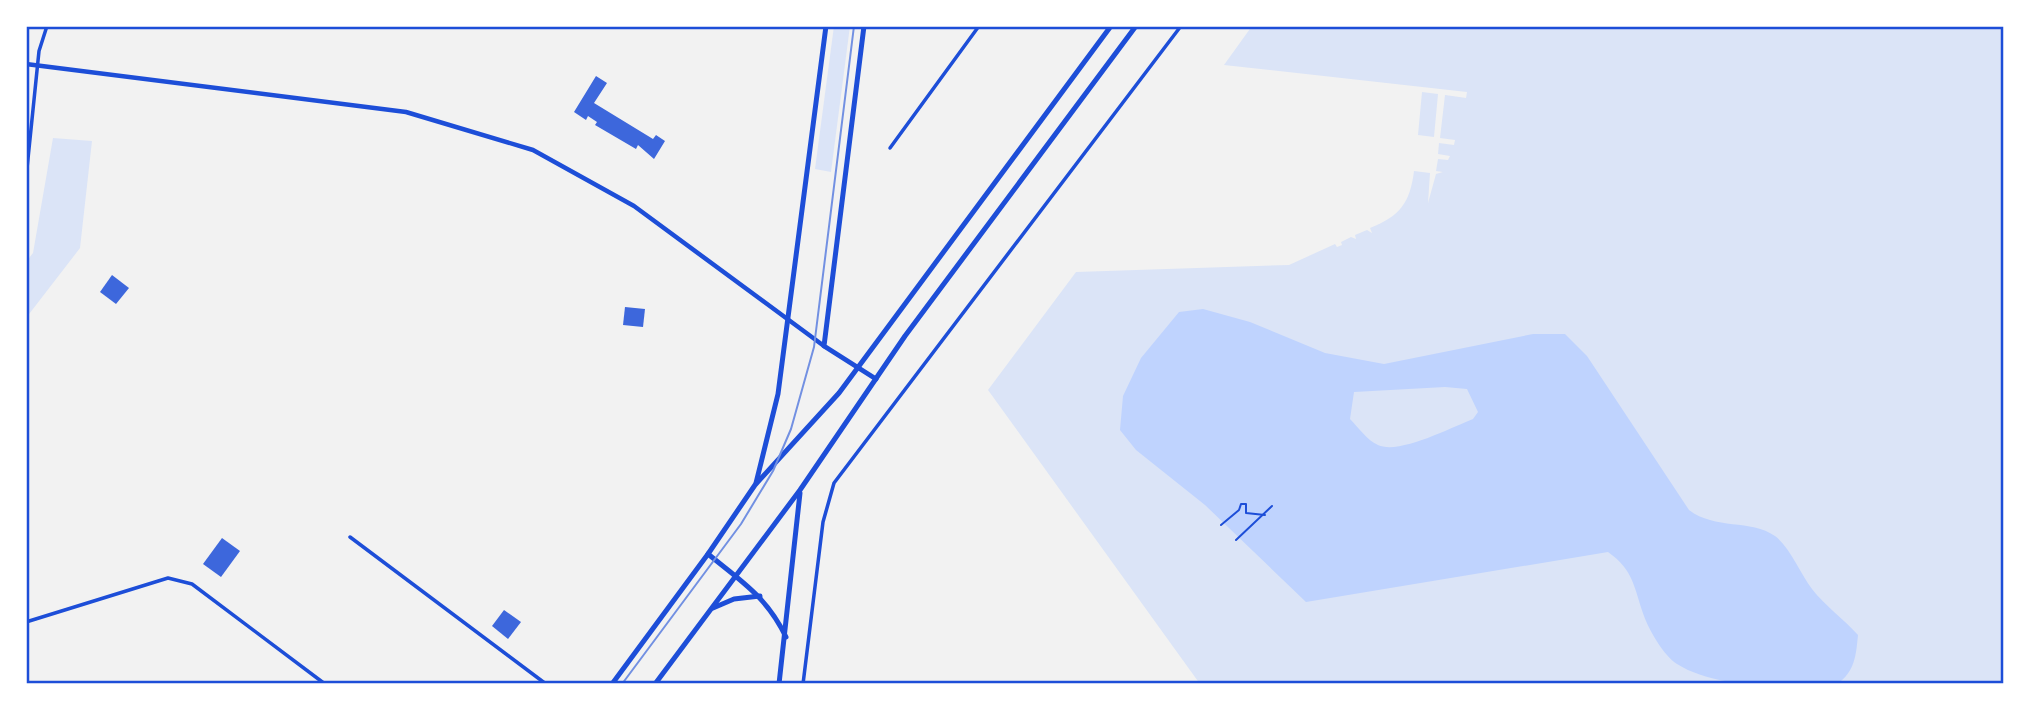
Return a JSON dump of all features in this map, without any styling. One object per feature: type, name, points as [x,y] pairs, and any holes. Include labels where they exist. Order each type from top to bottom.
[{"type":"main road","points":[[755,485],[778,394],[789,323],[826,26]]},
{"type":"main road","points":[[824,346],[864,26]]},
{"type":"main road","points":[[612,684],[755,485],[839,393],[1111,26]]},
{"type":"main road","points":[[655,684],[800,490],[876,379],[1136,26]]},
{"type":"main road","points":[[26,64],[406,112],[534,150],[620,197],[789,323],[876,379]]},
{"type":"main road","points":[[779,684],[800,490]]},
{"type":"main road","points":[[708,554],[760,596],[775,613],[786,638]]},
{"type":"main road","points":[[710,610],[734,599],[760,596]]},
{"type":"street","points":[[26,178],[37,66],[47,26]]},
{"type":"street","points":[[890,148],[979,26]]},
{"type":"street","points":[[803,684],[823,522],[834,483],[1181,26]]},
{"type":"street","points":[[350,537],[546,684]]},
{"type":"street","points":[[26,622],[168,578],[192,584],[325,684]]},
{"type":"path","points":[[1221,525],[1239,510],[1241,504],[1246,504],[1246,513],[1265,515]]},
{"type":"path","points":[[1236,540],[1272,506]]},
{"type":"shaded area","points":[[834,26],[850,26],[831,172],[815,169]]},
{"type":"shaded area","points":[[1252,26],[2004,26],[2004,684],[1200,684],[988,390],[1076,272],[1289,265],[1335,244],[1337,247],[1342,245],[1341,242],[1351,237],[1356,239],[1355,235],[1367,230],[1372,233],[1370,228],[1389,219],[1402,207],[1410,192],[1414,171],[1430,173],[1428,203],[1436,174],[1443,172],[1436,171],[1438,159],[1448,160],[1450,156],[1438,154],[1439,143],[1454,145],[1455,140],[1440,138],[1445,95],[1466,98],[1467,92],[1224,65]]},
{"type":"shaded area","points":[[1422,92],[1438,94],[1434,137],[1418,135]]},
{"type":"shaded area","points":[[53,138],[92,141],[80,248],[26,318],[26,262],[33,253]]},
{"type":"water","points":[[1203,309],[1250,322],[1325,353],[1384,364],[1533,334],[1565,334],[1587,356],[1689,510],[1710,520],[1765,531],[1780,541],[1812,589],[1858,635],[1855,656],[1848,674],[1837,684],[1777,685],[1713,679],[1694,673],[1677,664],[1662,649],[1646,622],[1628,573],[1608,552],[1306,602],[1205,505],[1136,450],[1120,430],[1123,396],[1141,358],[1179,312]],"holes":[[[1445,387],[1467,389],[1478,412],[1473,419],[1412,443],[1387,447],[1378,445],[1350,419],[1354,392]]]},
{"type":"building","points":[[596,76],[607,83],[594,103],[653,139],[656,135],[665,141],[654,159],[638,145],[636,149],[595,125],[597,122],[588,116],[586,120],[574,112]]},
{"type":"building","points":[[112,275],[129,288],[116,304],[100,292]]},
{"type":"building","points":[[625,307],[645,309],[643,327],[623,325]]},
{"type":"building","points":[[222,538],[240,551],[221,577],[203,564]]},
{"type":"building","points":[[504,610],[521,622],[508,639],[492,626]]},
{"type":"tram line","points":[[622,684],[741,524],[773,471],[791,429],[814,347],[854,26]]}]
